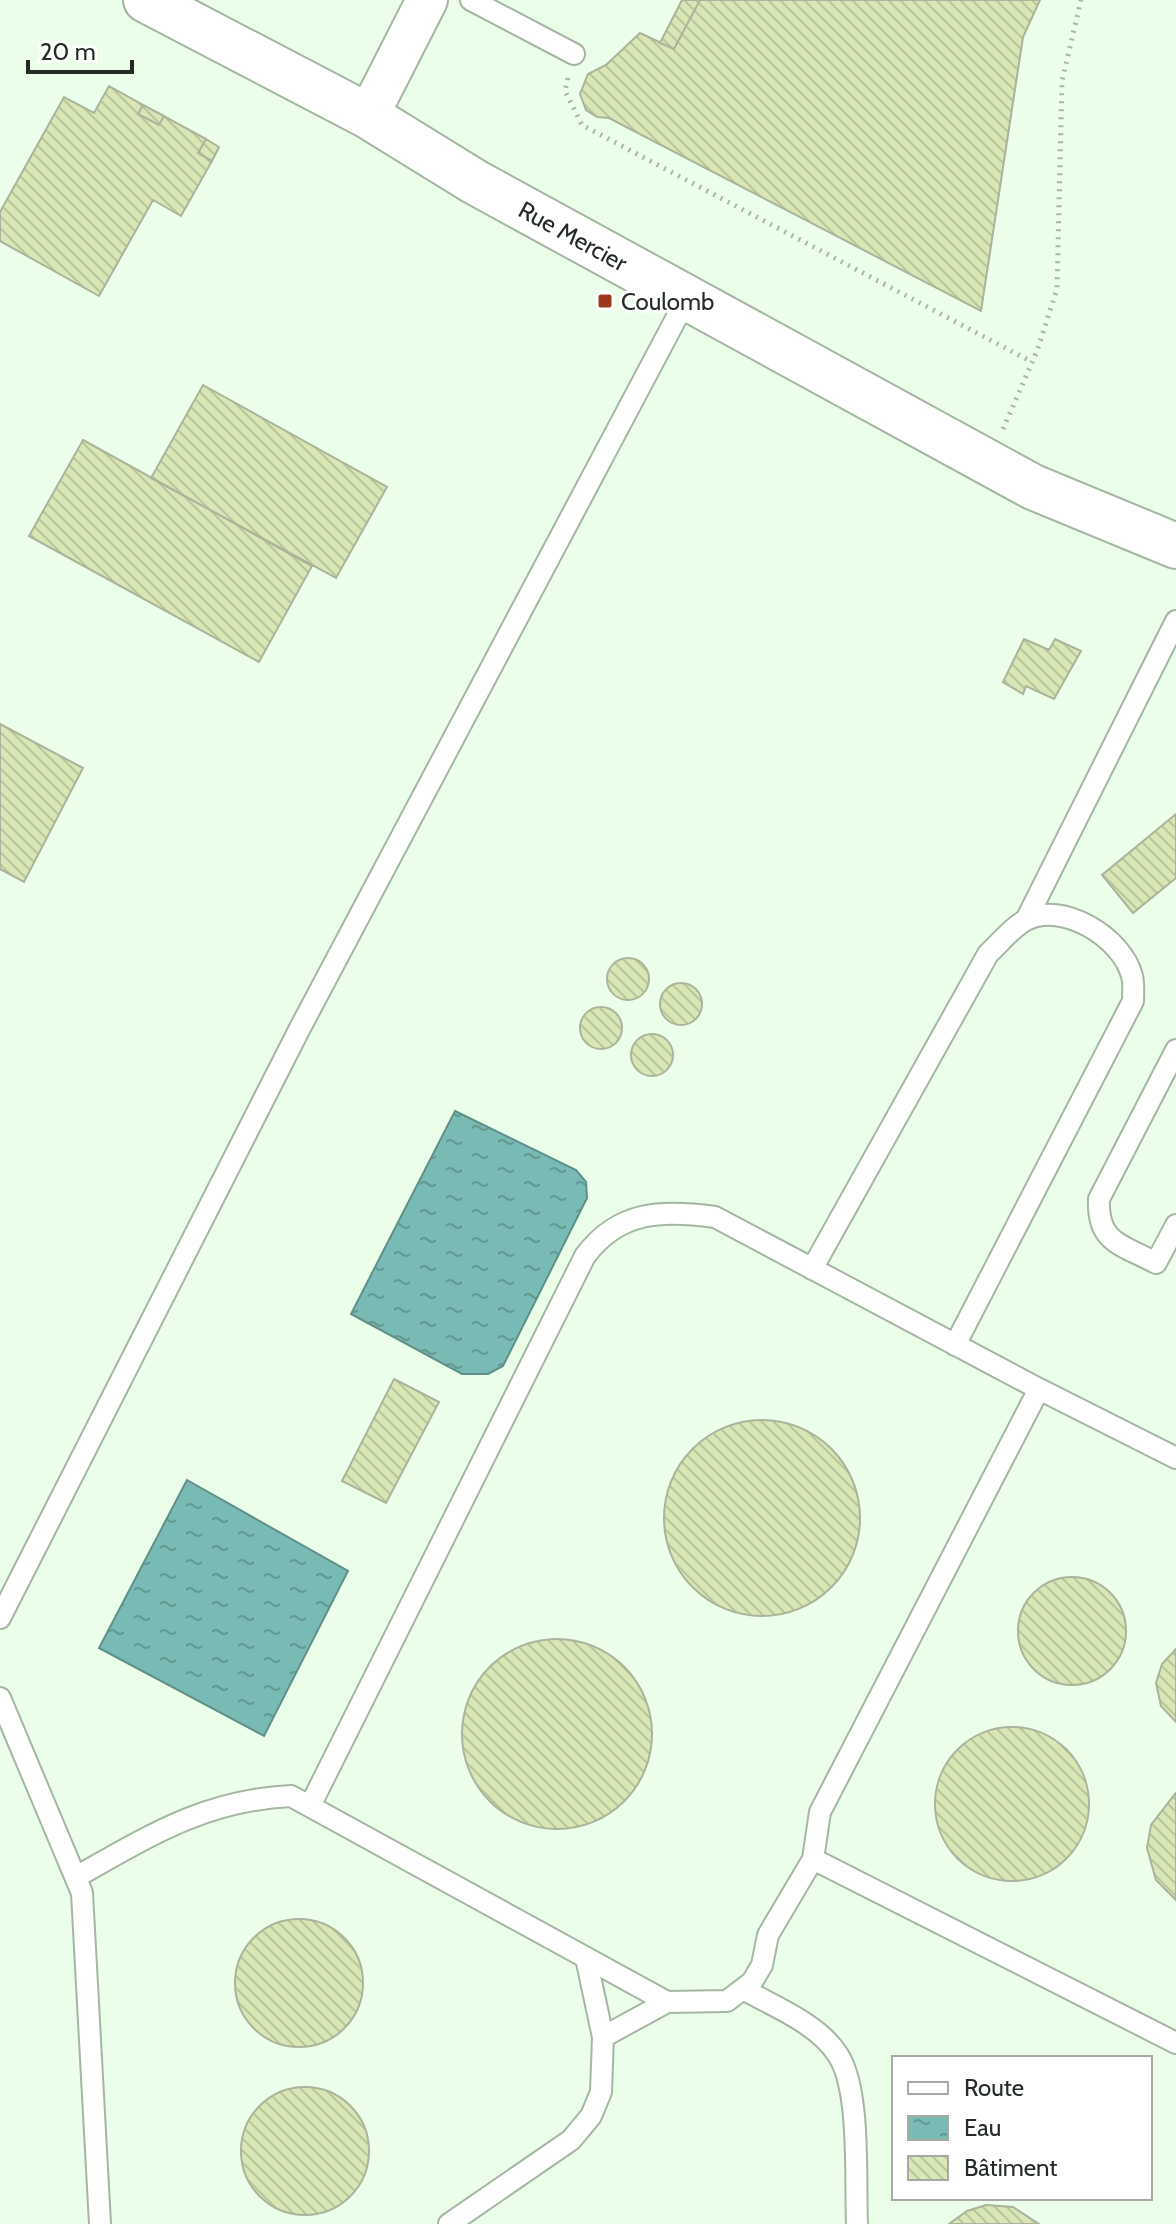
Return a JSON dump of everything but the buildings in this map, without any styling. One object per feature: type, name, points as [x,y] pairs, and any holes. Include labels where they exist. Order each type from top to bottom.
[{"type":"street","name":"Rue Mercier","points":[[146,0],[368,116],[475,182],[1033,487],[1176,546]]},
{"type":"street","points":[[368,116],[427,0]]},
{"type":"lane","points":[[471,0],[574,54]]},
{"type":"lane","points":[[0,1618],[300,1028],[687,298]]},
{"type":"lane","points":[[812,1269],[988,954],[1026,920],[1176,621]]},
{"type":"lane","points":[[955,1345],[1133,1001],[1132,976],[1120,954],[1099,933],[1061,914],[1026,920]]},
{"type":"lane","points":[[1176,1050],[1099,1199],[1098,1222],[1104,1235],[1156,1263],[1176,1225]]},
{"type":"lane","points":[[310,1806],[585,1256],[597,1240],[616,1225],[642,1214],[674,1211],[715,1217],[1176,1458]]},
{"type":"lane","points":[[603,2037],[667,2002],[727,2001],[743,1989],[762,1965],[768,1935],[813,1859],[820,1812],[1039,1389]]},
{"type":"lane","points":[[0,1698],[82,1893],[100,2224]]},
{"type":"lane","points":[[76,1877],[174,1822],[216,1806],[254,1798],[291,1796],[667,2002]]},
{"type":"lane","points":[[813,1859],[1176,2043]]},
{"type":"lane","points":[[449,2224],[571,2140],[591,2116],[601,2092],[603,2037],[586,1958]]},
{"type":"lane","points":[[743,1989],[809,2027],[838,2053],[851,2082],[857,2224]]},
{"type":"path","points":[[985,461],[1032,362],[1057,289],[1062,81],[1081,0]]},
{"type":"path","points":[[574,54],[565,91],[582,125],[1032,362]]},
{"type":"water","points":[[455,1111],[576,1170],[586,1182],[587,1198],[503,1366],[488,1374],[462,1374],[351,1314]]},
{"type":"water","points":[[187,1480],[348,1571],[264,1736],[99,1648]]},
{"type":"place","name":"Coulomb","points":[[605,301]]}]
